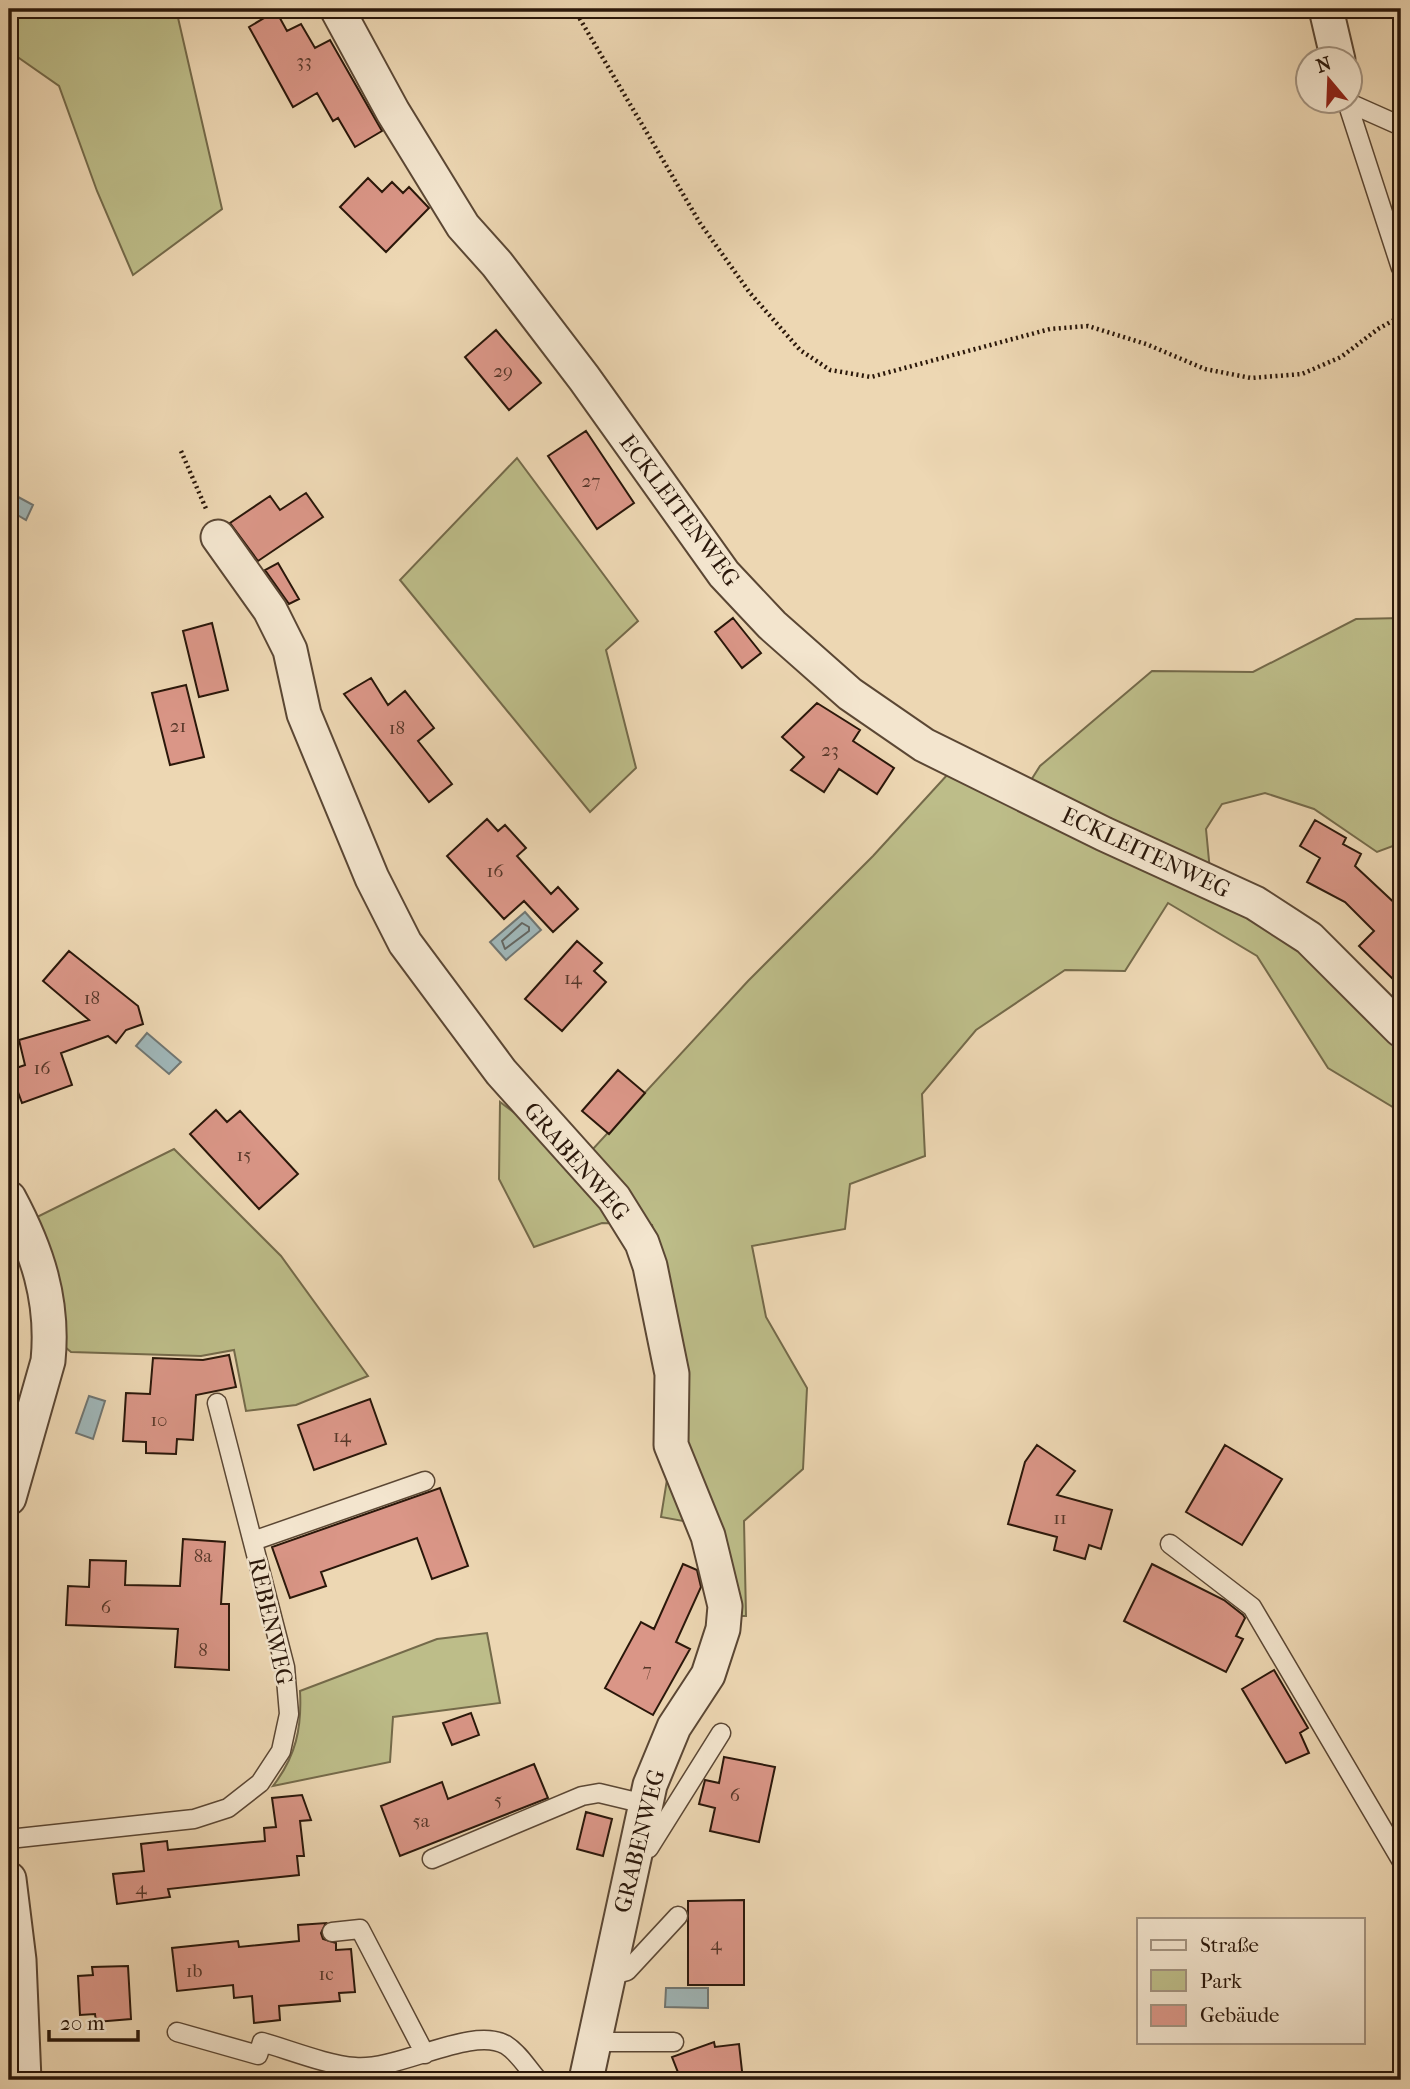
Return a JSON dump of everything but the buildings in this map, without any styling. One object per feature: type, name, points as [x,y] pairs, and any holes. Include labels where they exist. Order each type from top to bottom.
[{"type":"street","name":"ECKLEITENWEG","points":[[337,9],[393,112],[463,226],[504,273],[584,378],[724,574],[791,644],[850,694],[924,745],[1104,834],[1255,902],[1309,938],[1401,1030]]},
{"type":"street","points":[[1326,9],[1335,46]]},
{"type":"street","name":"GRABENWEG","points":[[218,537],[270,610],[290,650],[304,714],[372,878],[405,943],[501,1072],[614,1198],[642,1243],[650,1266],[672,1374],[671,1445],[708,1536],[725,1606],[720,1641],[708,1675],[662,1753],[645,1804],[586,2080]]},
{"type":"street","points":[[9,1198],[40,1264],[48,1301],[51,1338],[48,1361],[9,1498]]},
{"type":"street","points":[[9,1879],[19,1961],[24,2080]]},
{"type":"lane","points":[[1364,110],[1401,126]]},
{"type":"lane","points":[[1352,116],[1401,268]]},
{"type":"lane","name":"REBENWEG","points":[[9,1839],[194,1819],[228,1808],[260,1783],[281,1751],[289,1714],[285,1667],[217,1403]]},
{"type":"lane","points":[[253,1541],[425,1481]]},
{"type":"lane","points":[[1170,1544],[1252,1607],[1401,1860]]},
{"type":"lane","points":[[635,1846],[649,1848],[721,1733]]},
{"type":"lane","points":[[432,1859],[582,1796],[599,1793],[645,1804]]},
{"type":"lane","points":[[608,1976],[627,1972],[678,1916]]},
{"type":"lane","points":[[332,1932],[360,1929],[425,2054]]},
{"type":"lane","points":[[177,2032],[258,2055],[262,2042],[355,2067],[394,2063],[479,2038],[497,2041],[513,2051],[538,2080]]},
{"type":"lane","points":[[594,2042],[674,2042]]},
{"type":"path","points":[[574,9],[700,223],[750,293],[783,331],[800,350],[830,370],[871,377],[1050,329],[1088,326],[1146,344],[1205,369],[1251,378],[1302,374],[1341,357],[1378,329],[1401,316]]},
{"type":"path","points":[[181,452],[218,537]]},
{"type":"green space","points":[[9,9],[176,9],[222,209],[133,275],[97,191],[59,86],[9,51]]},
{"type":"green space","points":[[517,458],[638,621],[606,650],[636,768],[590,812],[400,580]]},
{"type":"green space","points":[[1401,618],[1401,843],[1377,852],[1314,809],[1265,793],[1222,804],[1206,829],[1210,871],[1401,1015],[1401,1112],[1328,1068],[1257,956],[1168,903],[1125,971],[1065,970],[976,1030],[922,1094],[925,1156],[850,1184],[845,1229],[752,1246],[766,1317],[807,1388],[803,1469],[744,1521],[746,1616],[736,1616],[711,1526],[661,1517],[686,1361],[652,1225],[602,1223],[534,1247],[499,1179],[500,1102],[581,1162],[748,981],[873,856],[948,774],[1014,807],[1040,766],[1152,671],[1253,672],[1356,619]]},
{"type":"green space","points":[[174,1149],[281,1256],[368,1376],[296,1405],[246,1411],[234,1350],[201,1356],[71,1352],[65,1347],[57,1280],[37,1217]]},
{"type":"green space","points":[[487,1633],[500,1703],[393,1717],[390,1762],[273,1786],[287,1764],[296,1741],[300,1691],[437,1639]]},
{"type":"water","points":[[9,492],[33,505],[26,520],[9,510]]},
{"type":"water","points":[[525,912],[541,930],[506,960],[490,942]]},
{"type":"water","points":[[147,1033],[181,1062],[169,1074],[136,1046]]},
{"type":"water","points":[[89,1396],[105,1401],[93,1439],[76,1433]]},
{"type":"water","points":[[666,1988],[708,1988],[708,2008],[665,2007]]}]
